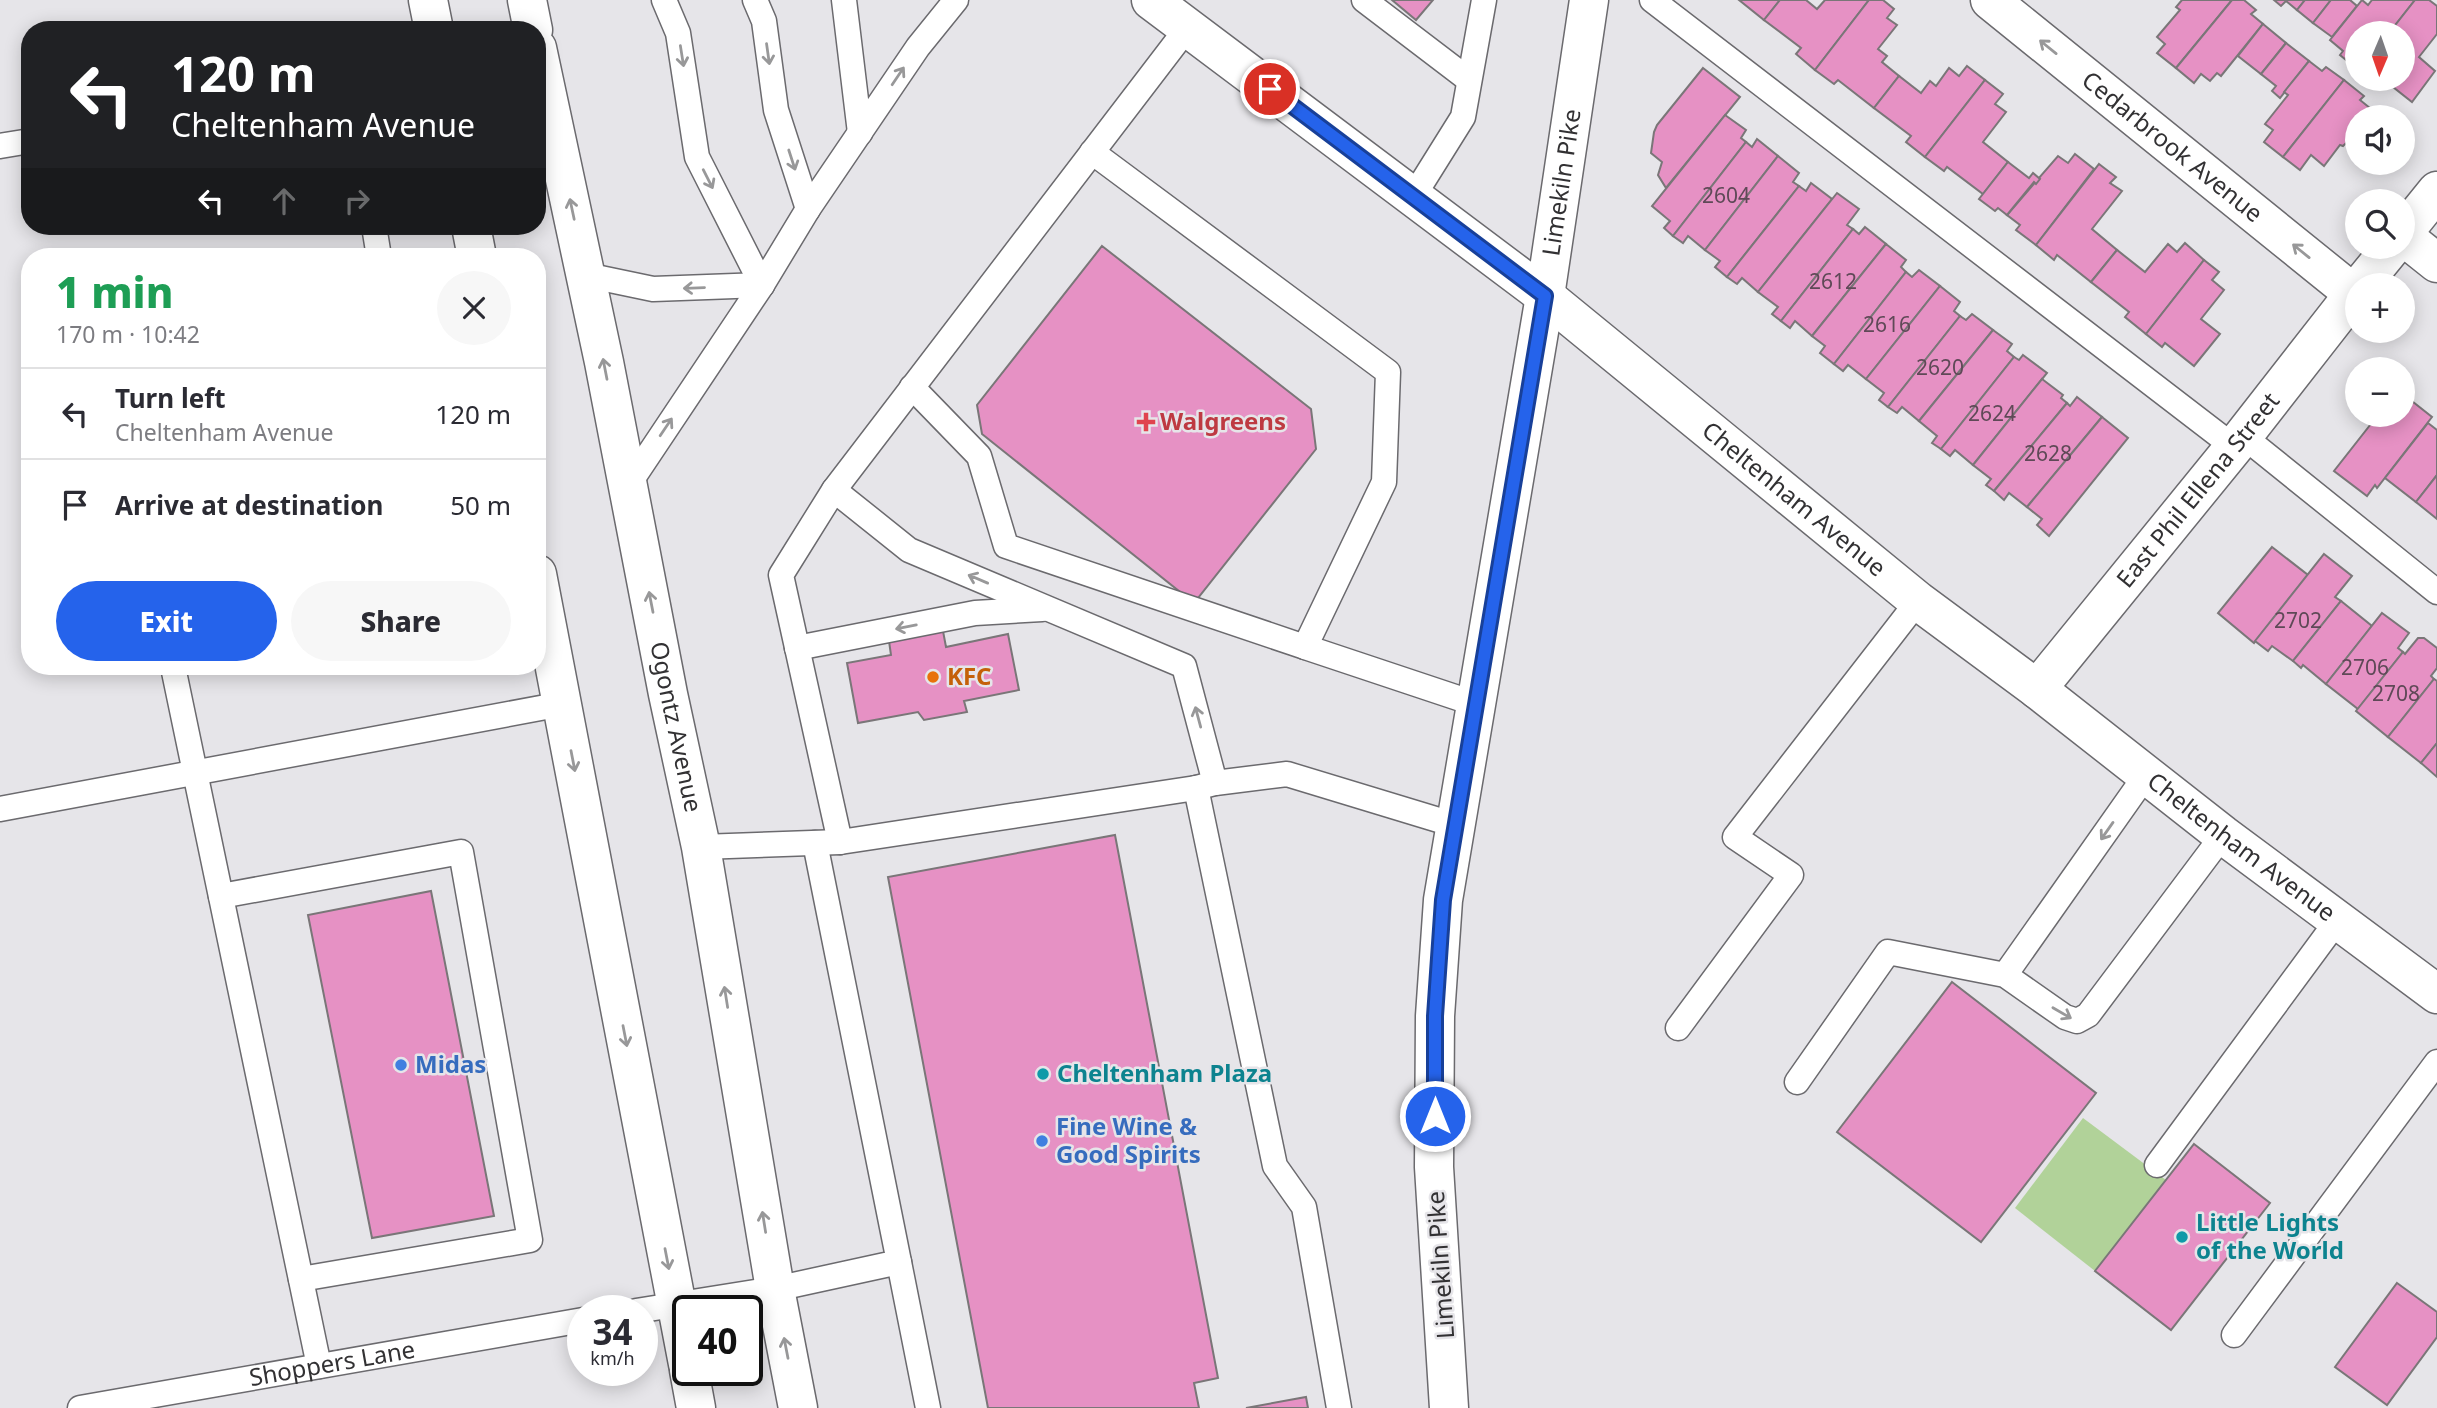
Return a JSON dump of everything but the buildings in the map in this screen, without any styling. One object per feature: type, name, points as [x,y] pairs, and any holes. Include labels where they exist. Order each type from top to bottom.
[{"type":"main road","points":[[429,0],[432,21]]},
{"type":"main road","points":[[527,0],[531,21]]},
{"type":"main road","name":"Cheltenham Avenue","points":[[1152,0],[1545,296],[1918,601],[2037,689],[2223,835],[2437,994]]},
{"type":"main road","name":"Limekiln Pike","points":[[1449,1408],[1434,1167],[1435,1016],[1443,900],[1545,296],[1589,0]]},
{"type":"main road","name":"Cedarbrook Avenue","points":[[1990,0],[2345,281]]},
{"type":"main road","name":"Ogontz Avenue","points":[[546,90],[629,484],[668,694],[701,847],[775,1289],[798,1408]]},
{"type":"main road","points":[[2415,219],[2437,191]]},
{"type":"main road","points":[[2415,244],[2437,263]]},
{"type":"main road","name":"East Phil Ellena Street","points":[[2371,273],[2382,259]]},
{"type":"main road","name":"East Phil Ellena Street","points":[[2037,689],[2238,442],[2345,305]]},
{"type":"main road","points":[[546,621],[674,1295]]},
{"type":"main road","points":[[692,1386],[696,1408]]},
{"type":"lane","points":[[664,0],[678,33],[697,157],[762,285]]},
{"type":"lane","points":[[755,0],[764,21],[776,110],[808,209]]},
{"type":"lane","points":[[844,0],[860,133]]},
{"type":"lane","points":[[629,484],[762,285],[808,209],[918,47],[957,0]]},
{"type":"lane","points":[[1364,0],[1469,80]]},
{"type":"lane","points":[[1413,197],[1463,117],[1484,0]]},
{"type":"lane","points":[[1652,0],[2437,592]]},
{"type":"lane","points":[[928,1408],[899,1262],[796,648],[781,575],[834,490],[1188,27]]},
{"type":"lane","points":[[0,146],[21,143]]},
{"type":"lane","points":[[1092,152],[1388,372],[1384,482],[1305,648]]},
{"type":"lane","points":[[586,275],[653,289],[762,285]]},
{"type":"lane","points":[[912,387],[979,456],[1006,546],[1476,704]]},
{"type":"lane","points":[[834,490],[909,550],[1184,666],[1275,1166],[1304,1207],[1339,1408]]},
{"type":"lane","points":[[1678,1028],[1791,875],[1735,837],[1918,601]]},
{"type":"lane","points":[[796,648],[975,613],[1047,609]]},
{"type":"lane","points":[[175,675],[319,1366]]},
{"type":"lane","points":[[0,808],[562,704]]},
{"type":"lane","points":[[701,847],[828,842],[1287,774],[1455,825]]},
{"type":"lane","points":[[2006,975],[2146,775]]},
{"type":"lane","points":[[1797,1082],[1888,952],[2006,975],[2065,1017],[2077,1021],[2088,1015],[2223,835]]},
{"type":"lane","points":[[221,896],[461,852],[530,1240],[301,1279]]},
{"type":"lane","points":[[2157,1165],[2337,921]]},
{"type":"lane","points":[[2234,1335],[2437,1062]]},
{"type":"lane","points":[[735,1295],[899,1262]]},
{"type":"lane","name":"Shoppers Lane","points":[[80,1408],[177,1400],[319,1366],[567,1323]]},
{"type":"green space","points":[[2083,1118],[2166,1180],[2095,1271],[2015,1208]]},
{"type":"place","name":"Walgreens","points":[[1146,422]]},
{"type":"place","name":"KFC","points":[[933,677]]},
{"type":"place","name":"Midas","points":[[401,1065]]},
{"type":"place","name":"Cheltenham Plaza","points":[[1043,1074]]},
{"type":"place","name":"Fine Wine & Good Spirits","points":[[1042,1141]]},
{"type":"place","name":"Little Lights of the World","points":[[2182,1237]]},
{"type":"route","points":[[1270,89],[1545,296],[1443,900],[1435,1016],[1435,1116]]}]
